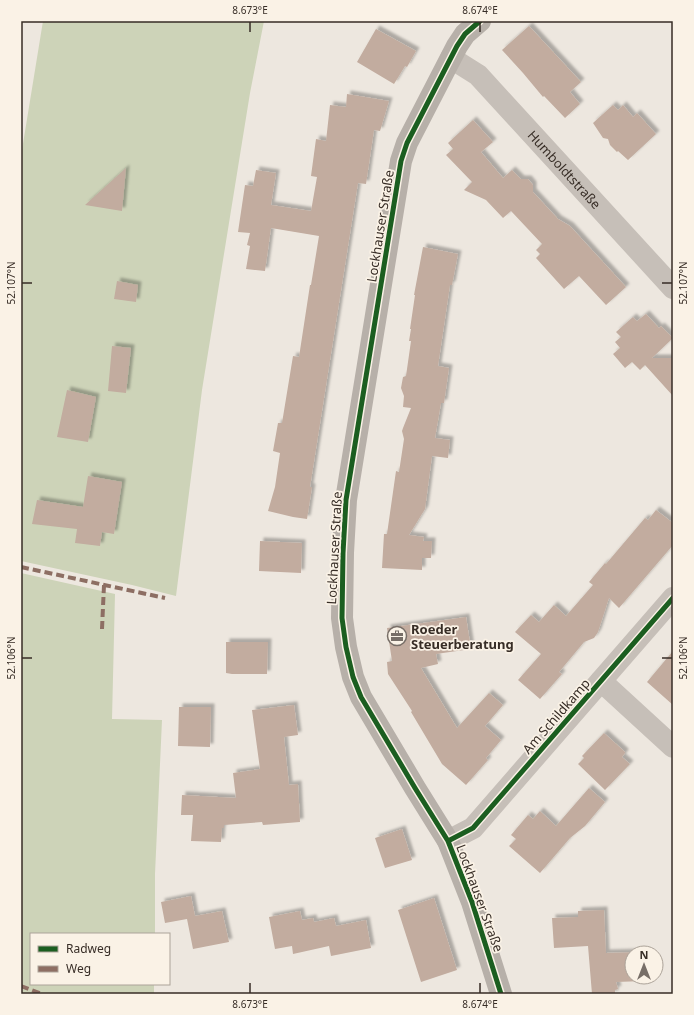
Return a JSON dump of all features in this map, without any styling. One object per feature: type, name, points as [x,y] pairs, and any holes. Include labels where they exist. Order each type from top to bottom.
[{"type":"street","name":"Lockhauser Straße","points":[[480,21],[466,34],[457,46],[407,143],[401,161],[346,500],[342,618],[353,677],[361,697],[448,841],[472,902],[501,994]]},
{"type":"street","name":"Humboldtstraße","points":[[451,58],[478,75],[673,288]]},
{"type":"street","name":"Am Schildkamp","points":[[448,841],[473,828],[673,598]]},
{"type":"street","points":[[601,681],[673,747]]},
{"type":"green space","points":[[43,21],[264,21],[250,93],[202,390],[176,596],[21,561],[21,156]]},
{"type":"green space","points":[[21,573],[115,594],[112,719],[162,720],[155,874],[155,933],[30,933],[30,985],[154,985],[154,994],[21,994]]},
{"type":"building","points":[[529,26],[581,82],[570,92],[580,104],[565,118],[544,96],[543,97],[502,50]]},
{"type":"building","points":[[376,29],[416,51],[407,67],[405,66],[394,84],[357,62]]},
{"type":"building","points":[[347,94],[389,101],[380,131],[374,130],[366,184],[358,183],[310,487],[312,487],[307,519],[268,511],[275,487],[280,453],[273,451],[278,423],[282,423],[293,356],[299,357],[319,236],[271,228],[265,271],[246,269],[250,246],[247,245],[250,233],[238,232],[245,185],[253,186],[256,170],[276,173],[271,205],[311,211],[317,177],[311,176],[316,139],[326,141],[330,105],[346,107]]},
{"type":"building","points":[[613,105],[618,110],[623,105],[633,117],[637,113],[656,134],[628,160],[610,145],[608,139],[603,138],[593,123]]},
{"type":"building","points":[[473,120],[493,142],[481,152],[503,178],[512,170],[521,179],[528,179],[533,185],[533,192],[558,219],[570,226],[626,287],[606,305],[579,276],[564,289],[536,258],[540,254],[536,250],[542,244],[511,211],[503,218],[486,200],[464,190],[472,182],[446,155],[453,149],[448,143]]},
{"type":"building","points":[[126,168],[122,211],[85,205]]},
{"type":"building","points":[[423,247],[458,254],[452,285],[450,285],[438,366],[449,368],[444,403],[441,403],[435,438],[450,440],[448,458],[432,456],[425,509],[409,535],[424,537],[423,541],[432,541],[431,558],[422,558],[422,570],[382,568],[384,534],[387,534],[396,471],[399,472],[404,439],[402,431],[411,408],[403,407],[404,396],[401,388],[403,377],[406,376],[411,341],[409,341],[414,295]]},
{"type":"building","points":[[117,281],[138,285],[136,302],[114,299]]},
{"type":"building","points":[[646,314],[659,328],[661,326],[673,338],[652,358],[673,358],[673,396],[645,365],[640,370],[632,362],[625,368],[613,354],[620,348],[615,342],[621,337],[616,332],[633,317],[637,321]]},
{"type":"building","points":[[112,346],[131,348],[126,393],[108,391]]},
{"type":"building","points":[[67,390],[96,397],[88,442],[57,437]]},
{"type":"building","points":[[88,476],[122,482],[114,534],[102,532],[100,546],[75,543],[77,529],[32,524],[37,500],[83,507]]},
{"type":"building","points":[[656,510],[673,523],[673,545],[619,608],[609,598],[598,632],[594,638],[584,642],[559,672],[562,674],[540,699],[518,680],[541,654],[515,632],[531,615],[539,622],[554,605],[566,616],[593,585],[589,582],[605,563],[606,564],[645,518],[648,520]]},
{"type":"building","points":[[260,541],[302,543],[301,573],[259,571]]},
{"type":"building","points":[[466,617],[471,649],[436,654],[438,664],[421,668],[457,728],[489,693],[503,705],[485,726],[501,740],[486,758],[488,760],[466,785],[442,764],[411,712],[412,711],[388,674],[387,662],[392,661],[387,628]]},
{"type":"building","points":[[226,642],[268,642],[267,674],[226,673]]},
{"type":"building","points":[[673,651],[673,705],[647,682]]},
{"type":"building","points":[[294,705],[298,735],[284,737],[289,785],[298,784],[300,822],[263,825],[262,822],[224,825],[224,828],[222,828],[221,842],[191,841],[193,815],[181,815],[182,795],[236,798],[233,773],[260,769],[252,710]]},
{"type":"building","points":[[179,707],[211,707],[210,747],[178,746]]},
{"type":"building","points":[[604,733],[625,752],[622,757],[630,764],[605,790],[578,764],[584,758],[582,756]]},
{"type":"building","points":[[589,788],[605,802],[585,826],[570,838],[540,873],[509,846],[516,839],[511,835],[528,815],[533,819],[540,811],[556,826]]},
{"type":"building","points":[[402,829],[412,860],[385,868],[375,838]]},
{"type":"building","points":[[191,896],[195,916],[222,911],[229,942],[193,949],[187,919],[165,923],[161,902]]},
{"type":"building","points":[[434,898],[457,970],[421,982],[398,910]]},
{"type":"building","points":[[604,910],[606,953],[624,953],[624,982],[616,982],[618,989],[615,990],[615,994],[592,994],[588,946],[554,948],[552,918],[578,917],[578,911]]},
{"type":"building","points":[[300,911],[302,920],[313,918],[314,922],[334,918],[336,926],[366,920],[371,948],[331,956],[329,946],[293,954],[292,946],[275,949],[269,917]]},
{"type":"marked path","points":[[21,567],[165,598]]},
{"type":"marked path","points":[[102,629],[104,585]]},
{"type":"marked path","points":[[21,986],[42,994]]},
{"type":"cycle path","points":[[480,21],[465,34],[457,46],[407,143],[401,161],[346,500],[343,553],[342,618],[346,647],[353,677],[361,697],[448,841],[472,902],[501,994]]},
{"type":"cycle path","points":[[448,841],[473,828],[673,598]]},
{"type":"place","name":"Roeder Steuerberatung","points":[[397,636]]}]
